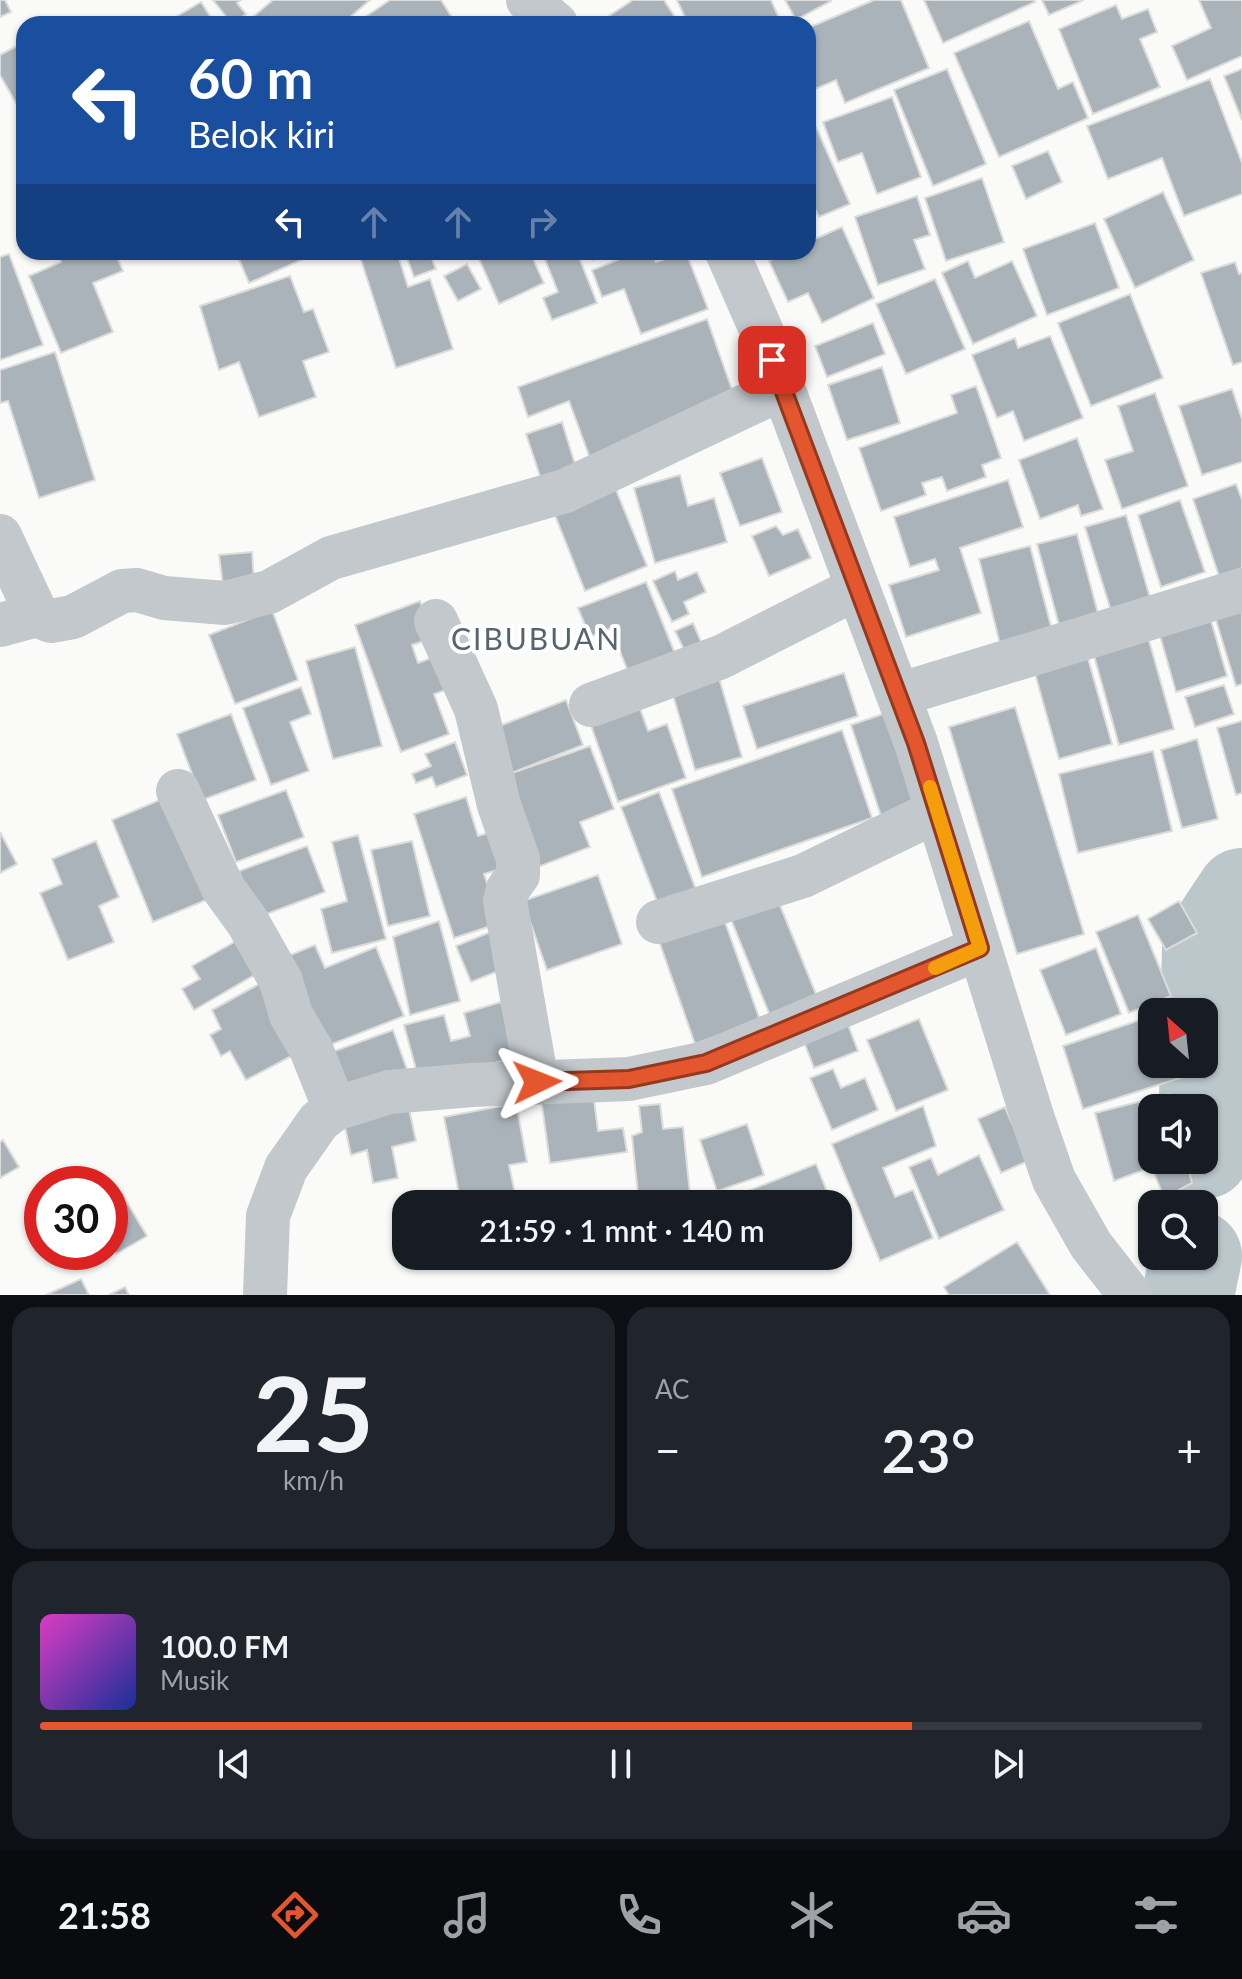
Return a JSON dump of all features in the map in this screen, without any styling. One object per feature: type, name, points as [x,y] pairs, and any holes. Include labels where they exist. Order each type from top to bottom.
[{"type":"street","points":[[528,0],[547,16]]},
{"type":"street","points":[[730,260],[783,388],[898,695],[1054,1180],[1091,1245],[1127,1292]]},
{"type":"street","points":[[0,536],[19,620],[51,621],[73,617],[122,591],[137,590],[164,598],[225,603],[269,592],[331,558],[565,491],[783,388]]},
{"type":"street","points":[[591,705],[721,657],[857,588]]},
{"type":"street","points":[[898,695],[1242,590]]},
{"type":"street","points":[[436,621],[476,709],[499,805],[518,859],[518,875],[508,889],[505,901],[537,1082]]},
{"type":"street","points":[[178,791],[223,888],[247,921],[281,981],[291,1015],[311,1049],[335,1109]]},
{"type":"street","points":[[658,922],[803,876],[937,811]]},
{"type":"street","points":[[265,1295],[268,1216],[286,1168],[319,1121],[335,1109],[389,1092],[629,1079],[706,1063],[980,948]]},
{"type":"building","points":[[0,0],[5,0],[11,12],[0,17]]},
{"type":"building","points":[[213,0],[241,0],[237,3],[246,14],[226,16]]},
{"type":"building","points":[[273,0],[370,0],[351,16],[254,16]]},
{"type":"building","points":[[390,0],[441,0],[451,16],[367,16]]},
{"type":"building","points":[[633,0],[664,0],[674,16],[609,16]]},
{"type":"building","points":[[677,0],[771,0],[778,16],[684,16]]},
{"type":"building","points":[[785,0],[831,1],[803,16],[794,16]]},
{"type":"building","points":[[874,0],[901,0],[929,68],[845,103],[836,80],[816,89],[816,25]]},
{"type":"building","points":[[924,0],[1034,0],[1035,2],[943,43]]},
{"type":"building","points":[[1042,0],[1084,0],[1049,15]]},
{"type":"building","points":[[1199,0],[1242,0],[1242,56],[1187,80],[1172,46],[1211,28]]},
{"type":"building","points":[[201,2],[210,16],[177,16]]},
{"type":"building","points":[[1116,5],[1122,19],[1148,9],[1157,32],[1140,39],[1160,87],[1093,114],[1059,29]]},
{"type":"building","points":[[1029,21],[1058,89],[1073,82],[1088,118],[999,157],[954,53]]},
{"type":"building","points":[[16,46],[16,103],[0,75],[0,55]]},
{"type":"building","points":[[947,69],[986,164],[933,186],[894,90]]},
{"type":"building","points":[[1242,69],[1242,120],[1224,76]]},
{"type":"building","points":[[1210,79],[1242,163],[1242,194],[1184,216],[1162,158],[1108,179],[1087,126]]},
{"type":"building","points":[[892,97],[921,177],[877,194],[862,153],[838,162],[823,122]]},
{"type":"building","points":[[816,127],[850,204],[819,217],[816,211]]},
{"type":"building","points":[[1048,151],[1062,182],[1026,199],[1012,166]]},
{"type":"building","points":[[982,178],[1004,242],[946,261],[925,198]]},
{"type":"building","points":[[1163,192],[1194,260],[1135,288],[1104,219]]},
{"type":"building","points":[[917,196],[930,235],[914,240],[925,269],[878,285],[855,217]]},
{"type":"building","points":[[1095,223],[1119,288],[1047,315],[1023,249]]},
{"type":"building","points":[[842,227],[874,298],[822,323],[808,293],[788,302],[769,261],[816,260],[816,238]]},
{"type":"building","points":[[9,254],[43,345],[0,360],[0,257]]},
{"type":"building","points":[[118,260],[123,271],[93,283],[113,332],[61,353],[29,276],[61,262]]},
{"type":"building","points":[[239,260],[301,260],[249,283]]},
{"type":"building","points":[[361,260],[400,260],[408,287],[430,279],[453,349],[396,368]]},
{"type":"building","points":[[408,260],[432,260],[436,269],[414,277]]},
{"type":"building","points":[[480,260],[534,260],[544,283],[499,304]]},
{"type":"building","points":[[545,260],[580,260],[597,303],[552,320],[543,298],[558,292]]},
{"type":"building","points":[[618,260],[689,260],[708,309],[641,334],[624,289],[602,297],[592,270]]},
{"type":"building","points":[[968,261],[975,278],[1012,261],[1037,316],[973,344],[942,273]]},
{"type":"building","points":[[1235,262],[1239,274],[1242,273],[1242,362],[1233,365],[1201,273]]},
{"type":"building","points":[[467,264],[481,289],[458,301],[444,276]]},
{"type":"building","points":[[290,276],[304,312],[313,309],[329,352],[303,361],[316,397],[259,417],[239,362],[219,370],[200,306]]},
{"type":"building","points":[[935,279],[965,349],[906,374],[876,304]]},
{"type":"building","points":[[1130,294],[1163,378],[1091,406],[1058,323]]},
{"type":"building","points":[[707,319],[737,404],[590,458],[569,401],[528,417],[518,387]]},
{"type":"building","points":[[873,323],[885,354],[827,377],[815,346]]},
{"type":"building","points":[[1050,336],[1083,418],[1024,441],[1013,411],[997,418],[972,355],[1015,338],[1018,348]]},
{"type":"building","points":[[55,352],[95,480],[39,498],[8,401],[0,403],[0,370]]},
{"type":"building","points":[[882,367],[900,423],[847,440],[828,385]]},
{"type":"building","points":[[976,386],[1001,458],[982,465],[986,477],[947,491],[942,477],[922,483],[926,495],[881,511],[859,448],[957,413],[951,395]]},
{"type":"building","points":[[1232,389],[1242,419],[1242,462],[1202,475],[1179,406]]},
{"type":"building","points":[[1155,393],[1188,486],[1122,509],[1105,460],[1133,451],[1118,406]]},
{"type":"building","points":[[562,422],[578,474],[543,485],[526,434]]},
{"type":"building","points":[[1077,438],[1103,509],[1081,516],[1078,505],[1040,519],[1019,460]]},
{"type":"building","points":[[762,458],[782,512],[740,526],[720,473]]},
{"type":"building","points":[[680,475],[688,506],[714,498],[727,542],[655,563],[634,488]]},
{"type":"building","points":[[612,480],[647,566],[585,591],[551,505]]},
{"type":"building","points":[[1008,480],[1023,527],[960,548],[981,613],[906,637],[889,585],[939,570],[935,559],[910,567],[894,517]]},
{"type":"building","points":[[1236,484],[1242,500],[1242,568],[1219,576],[1193,499]]},
{"type":"building","points":[[1180,500],[1205,572],[1161,587],[1138,515]]},
{"type":"building","points":[[1126,515],[1151,601],[1112,614],[1085,527]]},
{"type":"building","points":[[776,526],[783,535],[798,529],[811,558],[769,576],[752,536]]},
{"type":"building","points":[[1077,534],[1100,621],[1061,632],[1037,544]]},
{"type":"building","points":[[1030,546],[1053,634],[1001,648],[979,559]]},
{"type":"building","points":[[252,552],[254,583],[223,585],[219,555]]},
{"type":"building","points":[[675,571],[678,580],[697,572],[706,592],[684,602],[689,614],[672,622],[653,581]]},
{"type":"building","points":[[646,582],[676,656],[629,674],[611,628],[590,637],[578,608]]},
{"type":"building","points":[[420,601],[433,638],[412,645],[418,663],[445,653],[457,686],[434,694],[449,734],[401,752],[355,625]]},
{"type":"building","points":[[1242,609],[1242,684],[1236,686],[1215,617]]},
{"type":"building","points":[[272,610],[298,680],[235,704],[209,635]]},
{"type":"building","points":[[1210,617],[1227,676],[1176,692],[1159,632]]},
{"type":"building","points":[[693,623],[705,651],[688,658],[675,631]]},
{"type":"building","points":[[1146,630],[1174,729],[1119,745],[1091,645]]},
{"type":"building","points":[[355,647],[382,746],[333,759],[306,661]]},
{"type":"building","points":[[1085,648],[1112,744],[1059,759],[1032,663]]},
{"type":"building","points":[[717,671],[742,757],[695,770],[670,685]]},
{"type":"building","points":[[844,673],[858,716],[757,749],[743,706]]},
{"type":"building","points":[[1224,685],[1234,714],[1195,727],[1185,697]]},
{"type":"building","points":[[301,687],[311,714],[290,722],[309,771],[271,785],[243,708]]},
{"type":"building","points":[[566,700],[583,745],[501,777],[484,732]]},
{"type":"building","points":[[637,700],[648,731],[667,724],[686,778],[618,802],[588,717]]},
{"type":"building","points":[[1015,707],[1084,934],[1017,954],[949,727]]},
{"type":"building","points":[[889,712],[921,806],[882,819],[851,725]]},
{"type":"building","points":[[231,714],[256,780],[202,800],[177,734]]},
{"type":"building","points":[[1242,721],[1242,793],[1236,795],[1217,728]]},
{"type":"building","points":[[842,730],[872,818],[702,877],[672,789]]},
{"type":"building","points":[[1197,739],[1218,819],[1182,828],[1161,750]]},
{"type":"building","points":[[455,742],[467,775],[436,787],[432,777],[416,783],[412,774],[431,766],[425,754]]},
{"type":"building","points":[[590,746],[614,809],[580,822],[590,847],[530,870],[501,777]]},
{"type":"building","points":[[1153,751],[1172,831],[1078,853],[1059,774]]},
{"type":"building","points":[[286,790],[304,837],[236,862],[218,815]]},
{"type":"building","points":[[659,792],[696,890],[658,904],[621,807]]},
{"type":"building","points":[[169,796],[211,898],[153,922],[112,820]]},
{"type":"building","points":[[466,797],[478,836],[501,829],[513,865],[484,874],[500,923],[454,938],[414,814]]},
{"type":"building","points":[[0,832],[17,864],[0,873]]},
{"type":"building","points":[[358,835],[386,939],[332,953],[321,909],[347,901],[332,842]]},
{"type":"building","points":[[96,841],[119,897],[99,906],[114,942],[68,960],[40,893],[62,884],[52,859]]},
{"type":"building","points":[[412,841],[430,916],[388,926],[371,850]]},
{"type":"building","points":[[307,846],[325,892],[256,918],[239,871]]},
{"type":"building","points":[[598,875],[622,944],[547,970],[523,901]]},
{"type":"building","points":[[775,893],[820,1004],[773,1023],[728,912]]},
{"type":"building","points":[[1179,901],[1197,933],[1166,950],[1148,919]]},
{"type":"building","points":[[721,911],[760,1020],[695,1044],[657,935]]},
{"type":"building","points":[[1138,915],[1171,996],[1138,998],[1138,1009],[1129,1013],[1096,932]]},
{"type":"building","points":[[439,921],[460,1001],[410,1015],[393,937]]},
{"type":"building","points":[[493,931],[508,967],[471,982],[456,946]]},
{"type":"building","points":[[238,940],[258,973],[194,1010],[182,989],[200,979],[192,966]]},
{"type":"building","points":[[315,945],[325,968],[376,947],[404,1016],[314,1051],[278,960]]},
{"type":"building","points":[[1096,948],[1121,1014],[1066,1035],[1040,970]]},
{"type":"building","points":[[261,983],[299,1052],[246,1080],[230,1051],[221,1056],[210,1035],[221,1029],[212,1010]]},
{"type":"building","points":[[501,1002],[516,1057],[420,1084],[404,1025],[444,1015],[451,1041],[470,1036],[464,1013]]},
{"type":"building","points":[[845,1017],[858,1051],[814,1068],[801,1034]]},
{"type":"building","points":[[919,1019],[948,1090],[896,1111],[867,1040]]},
{"type":"building","points":[[1138,1021],[1138,1078],[1180,1078],[1083,1109],[1063,1046]]},
{"type":"building","points":[[393,1030],[409,1075],[342,1099],[326,1054]]},
{"type":"building","points":[[833,1069],[841,1088],[865,1078],[878,1110],[832,1130],[810,1078]]},
{"type":"building","points":[[593,1092],[598,1131],[623,1128],[627,1152],[550,1163],[541,1099]]},
{"type":"building","points":[[1138,1102],[1138,1172],[1114,1181],[1095,1113]]},
{"type":"building","points":[[516,1103],[527,1162],[509,1165],[514,1190],[458,1190],[444,1117]]},
{"type":"building","points":[[408,1104],[416,1141],[392,1147],[398,1178],[373,1183],[367,1150],[351,1155],[343,1118]]},
{"type":"building","points":[[660,1104],[663,1129],[683,1127],[690,1190],[638,1190],[632,1136],[642,1132],[639,1106]]},
{"type":"building","points":[[923,1106],[936,1146],[883,1168],[895,1197],[913,1190],[933,1238],[880,1261],[832,1144]]},
{"type":"building","points":[[1005,1107],[1028,1161],[1001,1173],[978,1119]]},
{"type":"building","points":[[747,1124],[764,1175],[717,1190],[700,1140]]},
{"type":"building","points":[[3,1140],[19,1167],[0,1178],[0,1142]]},
{"type":"building","points":[[979,1155],[1004,1210],[939,1239],[909,1167],[931,1158],[938,1175]]},
{"type":"building","points":[[816,1164],[826,1190],[750,1190]]},
{"type":"building","points":[[1155,1174],[1190,1174],[1192,1183],[1179,1190],[1161,1190]]},
{"type":"building","points":[[128,1204],[147,1236],[128,1247]]},
{"type":"building","points":[[1017,1242],[1050,1295],[949,1295],[944,1287]]},
{"type":"building","points":[[81,1279],[89,1295],[46,1295]]},
{"type":"building","points":[[125,1287],[129,1295],[109,1295]]},
{"type":"waterway","points":[[1205,1094],[1208,945],[1242,894]]},
{"type":"waterway","points":[[1188,1295],[1193,1270]]},
{"type":"slow traffic","points":[[930,787],[980,948],[935,968]]},
{"type":"district","name":"CIBUBUAN","points":[[536,640]]},
{"type":"route","points":[[537,1082],[629,1079],[706,1063],[980,948],[916,743],[772,360]]}]
